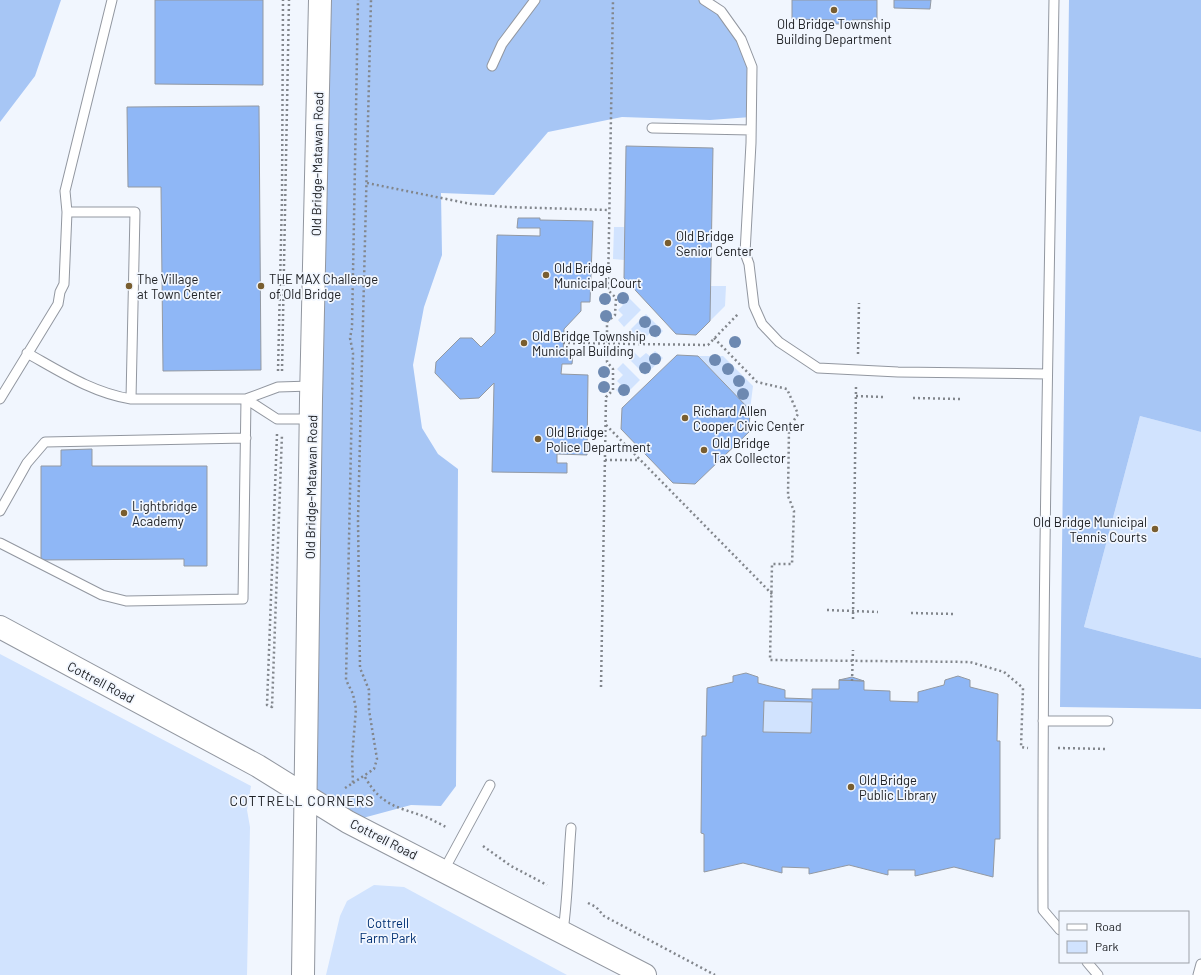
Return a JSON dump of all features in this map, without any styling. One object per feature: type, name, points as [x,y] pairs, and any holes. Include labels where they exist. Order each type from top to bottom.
[{"type":"main road","name":"Old Bridge-Matawan Road","points":[[303,975],[307,796],[311,419],[320,0]]},
{"type":"main road","name":"Cottrell Road","points":[[0,627],[258,766],[348,822],[563,931],[645,975]]},
{"type":"lane","points":[[0,399],[58,304],[60,292],[64,284],[67,212],[65,191],[112,0]]},
{"type":"lane","points":[[492,66],[502,44],[535,0]]},
{"type":"lane","points":[[704,0],[721,11],[741,39],[752,68],[746,253],[750,264],[751,290],[754,306],[762,324],[780,342],[818,368],[898,372],[1047,374]]},
{"type":"lane","points":[[1054,0],[1047,374],[1043,721],[1043,910],[1059,929]]},
{"type":"lane","points":[[652,128],[751,130]]},
{"type":"lane","points":[[67,212],[135,212],[131,399]]},
{"type":"lane","points":[[27,353],[91,388],[112,396],[131,399],[246,399],[280,387],[312,386]]},
{"type":"lane","points":[[246,399],[280,419],[311,419]]},
{"type":"lane","points":[[0,543],[102,595],[126,601],[243,599],[246,399]]},
{"type":"lane","points":[[0,511],[26,463],[45,442],[246,438]]},
{"type":"lane","points":[[1043,721],[1108,721]]},
{"type":"lane","points":[[444,870],[490,785]]},
{"type":"lane","points":[[563,931],[568,895],[567,876],[571,828]]},
{"type":"lane","points":[[1088,963],[1098,975]]},
{"type":"lane","points":[[1198,975],[1201,964]]},
{"type":"path","points":[[280,387],[283,0]]},
{"type":"path","points":[[280,387],[289,0]]},
{"type":"path","points":[[353,783],[352,758],[356,709],[353,694],[346,680],[353,353],[350,338],[352,328],[358,0]]},
{"type":"path","points":[[344,788],[365,777],[374,769],[377,759],[368,710],[370,690],[360,668],[358,520],[371,0]]},
{"type":"path","points":[[601,687],[606,397],[613,390],[613,369],[606,362],[607,322],[615,315],[616,298],[608,290],[613,0]]},
{"type":"path","points":[[367,183],[471,204],[507,207],[609,210]]},
{"type":"path","points":[[858,354],[859,303]]},
{"type":"path","points":[[563,343],[708,345],[738,314]]},
{"type":"path","points":[[714,338],[757,382],[787,388],[798,414],[789,428],[788,496],[794,511],[792,564],[772,564],[770,660],[970,662],[1004,672],[1023,688],[1021,747],[1029,748]]},
{"type":"path","points":[[853,619],[856,386]]},
{"type":"path","points":[[856,396],[883,397]]},
{"type":"path","points":[[913,398],[960,399]]},
{"type":"path","points":[[280,419],[272,707],[267,705],[280,419]]},
{"type":"path","points":[[605,425],[772,594]]},
{"type":"path","points":[[605,460],[639,460]]},
{"type":"path","points":[[828,610],[878,612]]},
{"type":"path","points":[[911,613],[954,614]]},
{"type":"path","points":[[852,681],[853,650]]},
{"type":"path","points":[[1058,748],[1108,749]]},
{"type":"path","points":[[365,777],[378,796],[388,803],[413,814],[426,817],[446,827]]},
{"type":"path","points":[[483,846],[512,866],[547,886]]},
{"type":"path","points":[[588,903],[596,907],[604,916],[715,975]]},
{"type":"green space","points":[[614,227],[624,227],[624,260],[613,259]]},
{"type":"green space","points":[[710,286],[726,286],[725,306],[710,321]]},
{"type":"green space","points":[[623,292],[641,310],[624,327],[618,320],[623,315],[618,310],[623,305],[617,299]]},
{"type":"green space","points":[[646,314],[663,331],[656,338],[650,333],[646,337],[640,331],[634,336],[629,331]]},
{"type":"green space","points":[[655,351],[663,358],[645,375],[628,358],[634,352],[640,358],[646,353],[650,356]]},
{"type":"green space","points":[[698,356],[723,356],[753,386],[750,410]]},
{"type":"green space","points":[[623,363],[640,380],[623,397],[616,390],[621,385],[617,381],[623,375],[617,369]]},
{"type":"green space","name":"Old Bridge Municipal Tennis Courts","points":[[1140,416],[1201,432],[1201,658],[1084,627]]},
{"type":"green space","points":[[0,654],[251,786],[247,810],[250,827],[247,975],[0,975]]},
{"type":"green space","points":[[764,701],[812,702],[811,733],[763,732]]},
{"type":"green space","name":"Cottrell Farm Park","points":[[374,885],[404,887],[567,975],[326,975],[340,916],[347,901]]},
{"type":"shaded area","points":[[0,0],[61,0],[35,76],[0,122]]},
{"type":"shaded area","points":[[320,0],[701,0],[721,11],[752,67],[751,117],[710,120],[622,117],[548,132],[494,195],[441,193],[442,255],[424,307],[413,365],[422,428],[438,454],[458,469],[456,786],[441,806],[411,805],[348,822],[307,796]]},
{"type":"shaded area","points":[[1069,0],[1201,0],[1201,432],[1140,416],[1084,627],[1201,658],[1201,709],[1060,707]]},
{"type":"building","points":[[155,0],[263,0],[263,85],[155,84]]},
{"type":"building","name":"Old Bridge Township Building Department","points":[[792,0],[877,0],[877,20],[852,20],[852,24],[834,24],[834,20],[792,19]]},
{"type":"building","points":[[894,0],[931,0],[930,9],[894,8]]},
{"type":"building","points":[[259,106],[261,370],[163,371],[161,187],[128,187],[127,107]]},
{"type":"building","name":"Old Bridge Senior Center","points":[[626,146],[713,148],[710,321],[696,335],[676,334],[624,278]]},
{"type":"building","name":"Old Bridge Township Municipal Building","points":[[518,218],[593,221],[590,302],[581,302],[581,311],[564,329],[563,353],[573,354],[572,364],[562,364],[561,374],[588,375],[587,455],[557,454],[557,463],[567,463],[567,473],[492,472],[494,383],[479,398],[460,399],[435,373],[436,362],[460,338],[472,338],[481,347],[495,333],[497,235],[540,236],[540,228],[517,228]]},
{"type":"building","name":"Richard Allen Cooper Civic Center","points":[[677,355],[698,356],[750,410],[749,432],[695,484],[673,483],[621,429],[622,408]]},
{"type":"building","name":"Lightbridge Academy","points":[[92,449],[92,466],[207,466],[207,566],[184,566],[184,559],[41,560],[41,466],[61,466],[61,450]]},
{"type":"building","name":"Old Bridge Public Library","points":[[746,673],[758,677],[758,683],[785,690],[785,698],[812,699],[812,689],[839,689],[839,680],[864,681],[864,690],[890,691],[890,701],[918,702],[918,692],[944,685],[945,680],[958,676],[970,680],[970,687],[998,694],[997,741],[1000,741],[1000,839],[995,839],[993,877],[954,867],[915,876],[915,870],[888,870],[888,875],[849,865],[809,874],[809,868],[782,867],[782,873],[743,863],[704,872],[704,834],[701,833],[702,736],[706,736],[707,688],[733,682],[733,676]],"holes":[[[764,701],[812,702],[811,733],[763,732]]]},
{"type":"building","points":[[852,677],[864,681],[839,680]]},
{"type":"place","name":"Old Bridge Township Building Department","points":[[834,10]]},
{"type":"place","name":"Old Bridge Senior Center","points":[[668,243]]},
{"type":"place","name":"Old Bridge Municipal Court","points":[[546,275]]},
{"type":"place","name":"The Village at Town Center","points":[[129,286]]},
{"type":"place","name":"THE MAX Challenge of Old Bridge","points":[[261,286]]},
{"type":"place","name":"Old Bridge Township Municipal Building","points":[[524,343]]},
{"type":"place","name":"Richard Allen Cooper Civic Center","points":[[685,418]]},
{"type":"place","name":"Old Bridge Police Department","points":[[538,439]]},
{"type":"place","name":"Old Bridge Tax Collector","points":[[704,450]]},
{"type":"place","name":"Lightbridge Academy","points":[[124,513]]},
{"type":"place","name":"Old Bridge Municipal Tennis Courts","points":[[1155,529]]},
{"type":"place","name":"Old Bridge Public Library","points":[[851,787]]},
{"type":"district","name":"COTTRELL CORNERS","points":[[302,800]]}]
